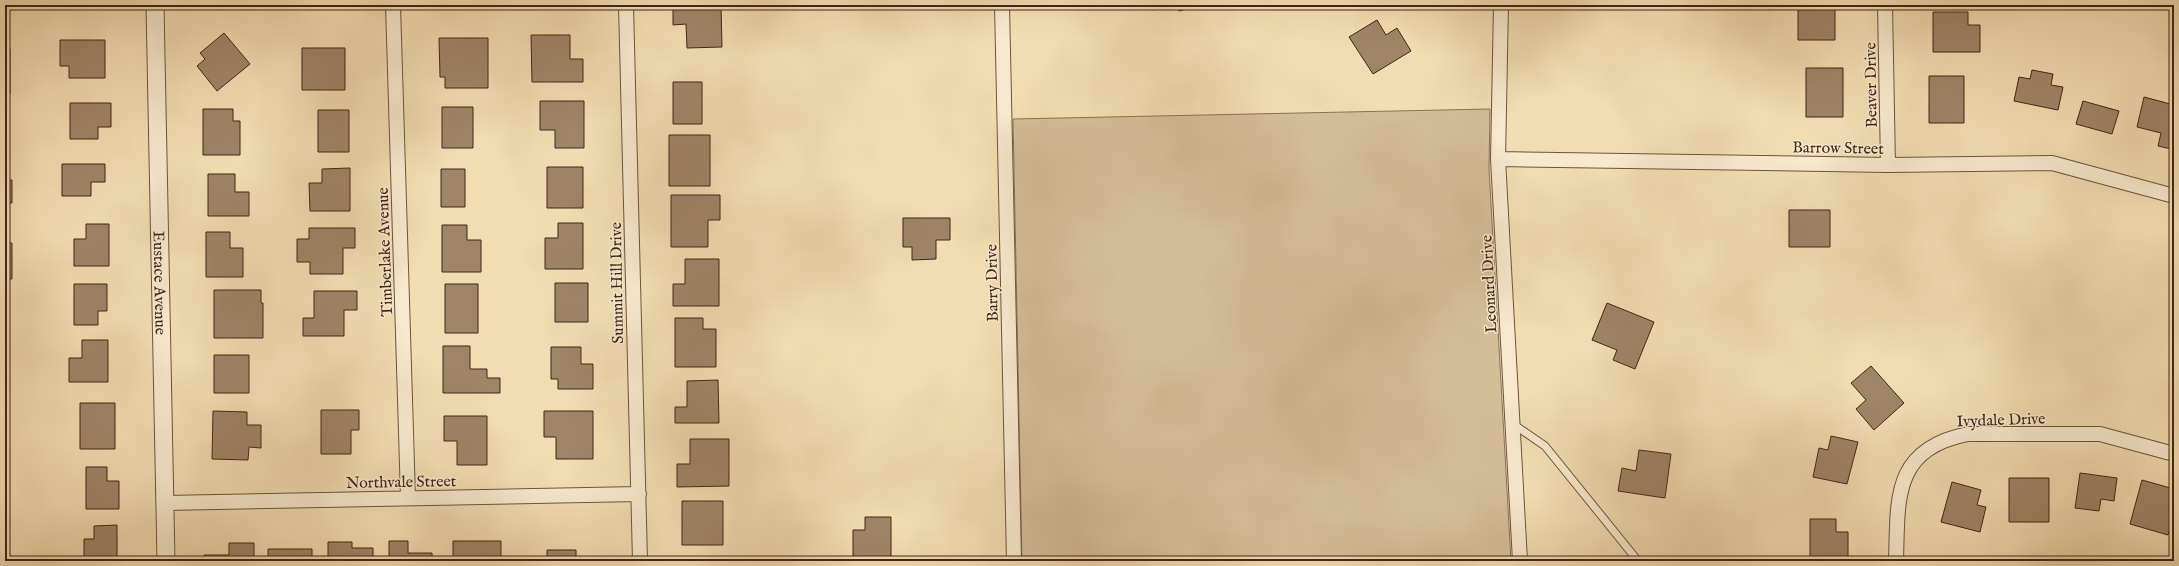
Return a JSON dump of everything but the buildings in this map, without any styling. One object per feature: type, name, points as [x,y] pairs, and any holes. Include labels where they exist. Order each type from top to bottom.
[{"type":"street","name":"Eustace Avenue","points":[[155,5],[166,561]]},
{"type":"street","name":"Timberlake Avenue","points":[[393,5],[408,498]]},
{"type":"street","name":"Summit Hill Drive","points":[[626,5],[640,561]]},
{"type":"street","name":"Barry Drive","points":[[1002,5],[1014,561]]},
{"type":"street","name":"Leonard Drive","points":[[1501,5],[1498,159],[1520,561]]},
{"type":"street","name":"Beaver Drive","points":[[1886,5],[1888,165]]},
{"type":"street","name":"Barrow Street","points":[[1498,159],[1888,165],[2052,163],[2174,196]]},
{"type":"street","name":"Ivydale Drive","points":[[1896,561],[1898,498],[1902,483],[1913,464],[1929,448],[1950,438],[1968,434],[2100,434],[2174,454]]},
{"type":"street","name":"Northvale Street","points":[[165,503],[639,494]]},
{"type":"lane","points":[[1512,424],[1546,446],[1638,561]]},
{"type":"shaded area","points":[[1490,109],[1489,169],[1511,561],[1022,561],[1013,119]]}]
